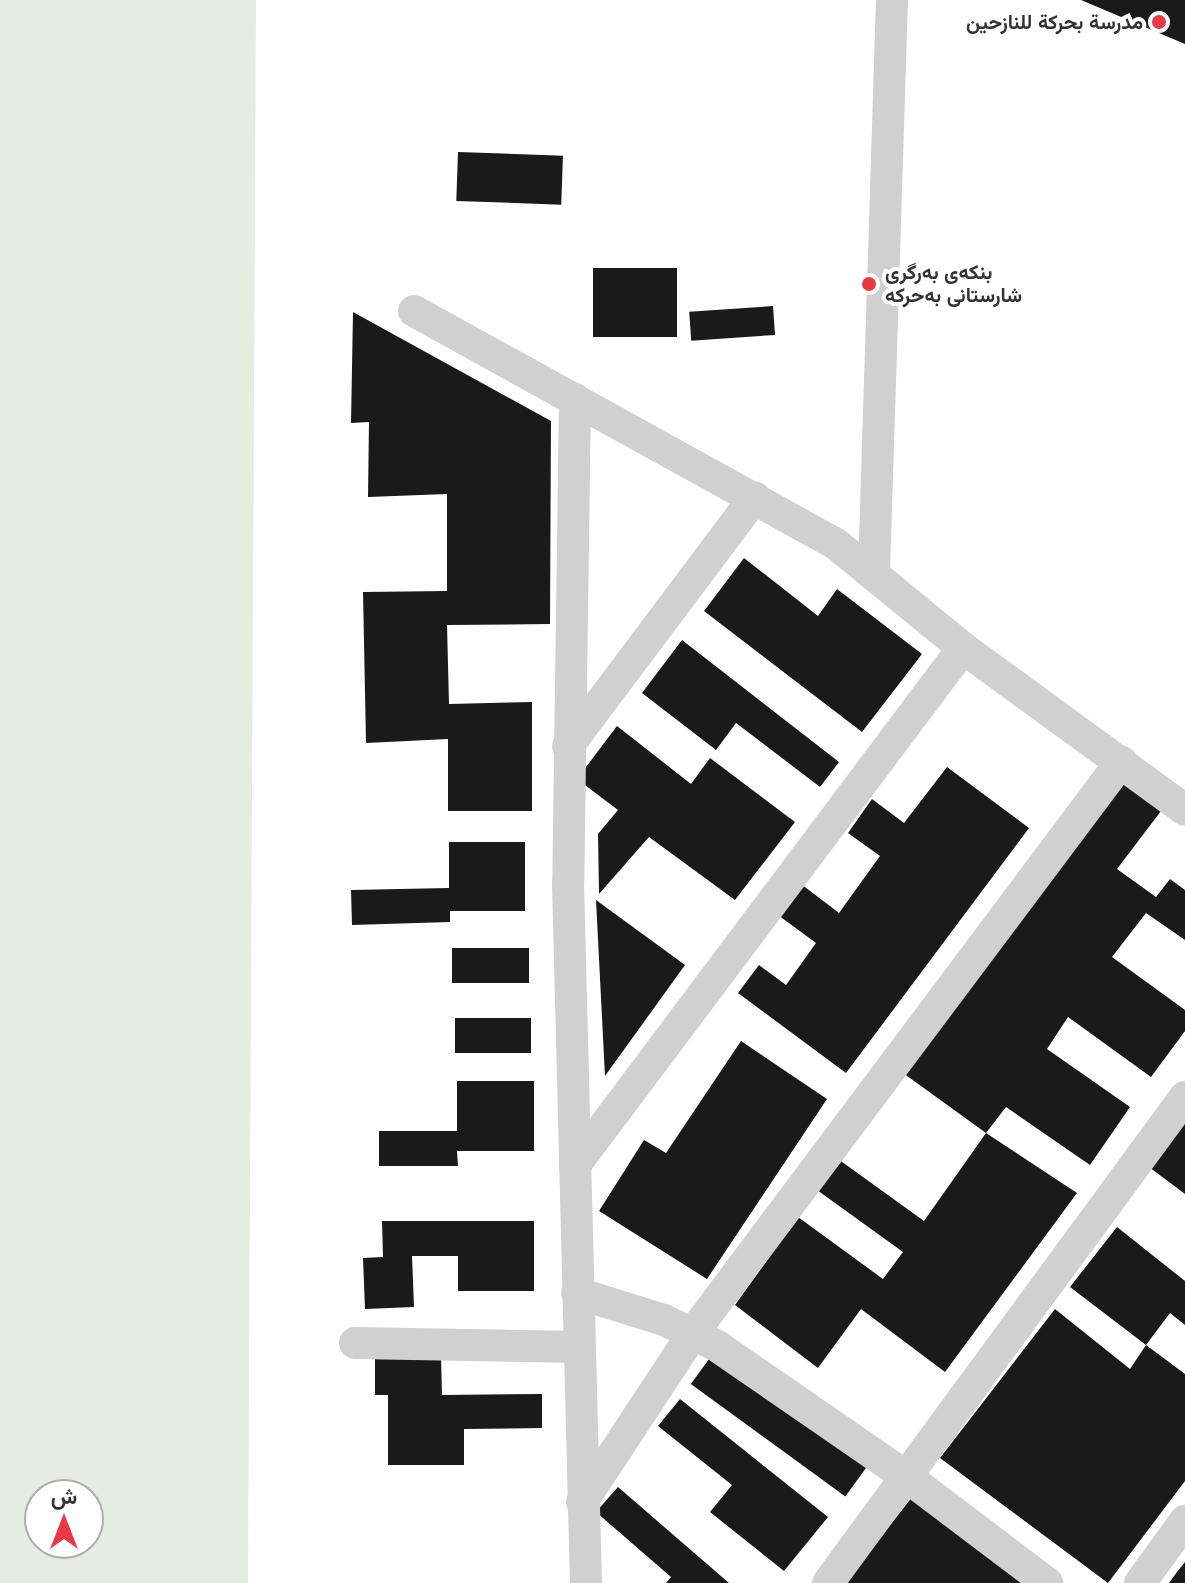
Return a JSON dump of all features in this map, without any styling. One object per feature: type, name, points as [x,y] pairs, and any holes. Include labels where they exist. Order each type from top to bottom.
[{"type":"street","points":[[874,572],[892,0]]},
{"type":"street","points":[[414,311],[755,497],[874,572],[963,648],[1185,810]]},
{"type":"street","points":[[575,399],[568,746],[577,1293],[586,1583]]},
{"type":"street","points":[[568,746],[755,497]]},
{"type":"street","points":[[575,1165],[963,648]]},
{"type":"street","points":[[582,1502],[693,1333],[1121,762]]},
{"type":"street","points":[[828,1583],[1185,1097]]},
{"type":"street","points":[[577,1293],[693,1333],[907,1477],[1047,1583]]},
{"type":"street","points":[[355,1343],[579,1347]]},
{"type":"street","points":[[1140,1583],[1185,1521]]},
{"type":"shaded area","points":[[0,0],[256,0],[248,1583],[0,1583]]},
{"type":"building","name":"مدرسة بحركة للنازحين","points":[[1081,0],[1185,0],[1185,44]]},
{"type":"building","points":[[458,152],[563,156],[561,205],[456,201]]},
{"type":"building","points":[[593,268],[677,268],[677,337],[593,337]]},
{"type":"building","points":[[773,306],[775,335],[691,341],[689,312]]},
{"type":"building","points":[[353,312],[551,421],[550,624],[447,625],[449,704],[532,702],[532,811],[448,811],[448,739],[366,743],[363,592],[447,591],[447,494],[368,497],[369,422],[351,423]]},
{"type":"building","points":[[744,558],[818,616],[837,589],[922,654],[862,732],[704,611]]},
{"type":"building","points":[[682,640],[839,762],[820,787],[736,723],[716,750],[642,693]]},
{"type":"building","points":[[617,726],[691,784],[710,758],[795,822],[735,900],[649,837],[599,894],[598,834],[618,810],[577,779]]},
{"type":"building","points":[[947,767],[1029,828],[846,1073],[738,993],[759,965],[786,985],[816,943],[778,915],[801,884],[839,913],[880,856],[848,833],[872,799],[904,823]]},
{"type":"building","points":[[1124,783],[1161,811],[1117,869],[1156,897],[1170,879],[1185,890],[1185,940],[1146,913],[1112,957],[1185,1010],[1185,1031],[1151,1077],[1068,1017],[1047,1049],[1130,1107],[1090,1165],[1006,1107],[986,1133],[903,1073]]},
{"type":"building","points":[[449,842],[525,842],[525,911],[450,911],[450,922],[352,925],[351,890],[449,888]]},
{"type":"building","points":[[596,900],[685,965],[605,1076]]},
{"type":"building","points":[[452,948],[529,948],[529,983],[452,983]]},
{"type":"building","points":[[455,1018],[531,1018],[531,1053],[455,1053]]},
{"type":"building","points":[[741,1041],[827,1099],[707,1279],[599,1211],[644,1140],[666,1153]]},
{"type":"building","points":[[457,1081],[534,1081],[534,1151],[457,1151],[458,1166],[379,1166],[379,1131],[457,1131]]},
{"type":"building","points":[[1185,1120],[1185,1194],[1149,1167]]},
{"type":"building","points":[[986,1133],[1077,1193],[945,1372],[861,1309],[818,1368],[735,1305],[798,1217],[883,1279],[903,1252],[817,1190],[838,1159],[924,1221]]},
{"type":"building","points":[[382,1221],[534,1221],[534,1291],[458,1291],[458,1256],[412,1256],[414,1307],[365,1309],[363,1258],[383,1257]]},
{"type":"building","points":[[1117,1227],[1185,1281],[1185,1325],[1170,1313],[1146,1345],[1070,1287]]},
{"type":"building","points":[[1055,1309],[1130,1369],[1146,1345],[1185,1374],[1185,1481],[1108,1583],[940,1458]]},
{"type":"building","points":[[712,1355],[867,1467],[845,1496],[691,1384]]},
{"type":"building","points":[[441,1356],[442,1395],[542,1394],[542,1428],[464,1429],[464,1465],[388,1465],[388,1395],[375,1395],[375,1357]]},
{"type":"building","points":[[680,1399],[828,1517],[784,1571],[710,1512],[732,1485],[658,1426]]},
{"type":"building","points":[[618,1487],[729,1583],[666,1583],[671,1577],[596,1512]]},
{"type":"building","points":[[916,1492],[1032,1583],[845,1583]]},
{"type":"building","points":[[1185,1562],[1185,1583],[1169,1583],[1177,1572]]},
{"type":"place","name":"مدرسة بحركة للنازحين","points":[[1159,22]]},
{"type":"place","name":"بنکەی بەرگری شارستانی بەحرکە","points":[[869,284]]}]
